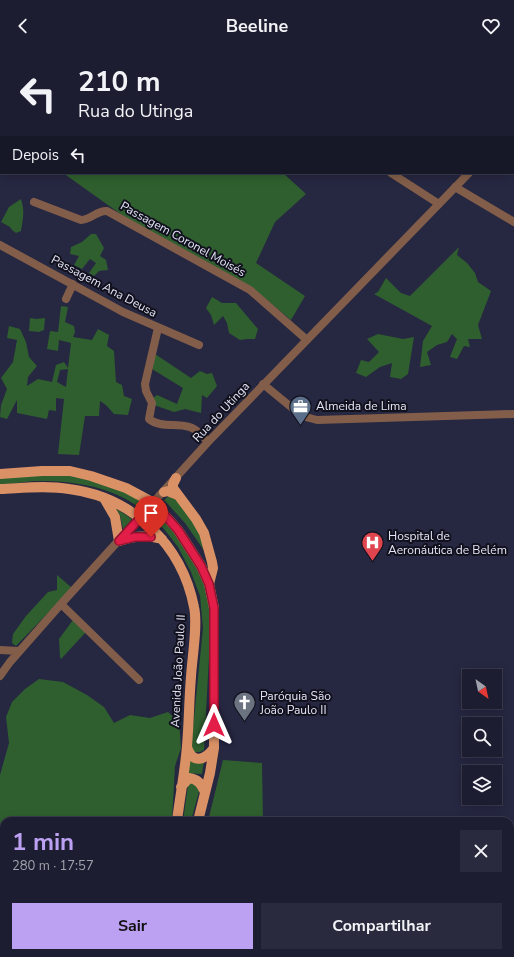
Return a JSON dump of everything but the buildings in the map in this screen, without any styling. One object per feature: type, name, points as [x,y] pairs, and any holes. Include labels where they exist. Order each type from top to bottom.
[{"type":"main road","points":[[0,474],[70,471],[110,481],[131,490],[154,503],[178,530],[201,566],[209,584],[214,608],[214,748],[199,817]]},
{"type":"main road","points":[[176,478],[173,488],[196,519],[208,544],[213,568],[209,584]]},
{"type":"main road","name":"Avenida João Paulo II","points":[[0,489],[53,487],[83,491],[125,507],[140,518],[162,539],[182,569],[195,609],[187,747],[177,817]]},
{"type":"main road","points":[[164,492],[168,491],[178,495]]},
{"type":"main road","points":[[104,498],[115,517],[119,541],[135,537],[162,539]]},
{"type":"main road","points":[[187,747],[193,758],[198,759],[209,755],[214,748]]},
{"type":"main road","points":[[181,787],[189,778],[194,779],[200,783],[205,792]]},
{"type":"street","points":[[393,174],[439,204]]},
{"type":"street","name":"Rua do Utinga","points":[[1,671],[208,442],[468,174]]},
{"type":"street","points":[[455,187],[514,222]]},
{"type":"street","name":"Passagem Coronel Moisés","points":[[34,202],[82,220],[86,220],[100,211],[107,211],[250,290],[308,340]]},
{"type":"street","name":"Passagem Ana Deusa","points":[[0,245],[123,312],[199,345]]},
{"type":"street","points":[[66,299],[73,284]]},
{"type":"street","points":[[158,328],[145,384],[146,391],[152,403],[149,419],[165,424],[192,428],[208,442]]},
{"type":"street","points":[[263,384],[302,416],[317,420],[514,414]]},
{"type":"street","points":[[61,604],[140,680]]},
{"type":"street","points":[[0,650],[19,651]]},
{"type":"green space","points":[[64,174],[284,174],[306,194],[275,222],[256,263],[305,296],[291,320],[250,286],[129,220]]},
{"type":"green space","points":[[21,199],[23,211],[21,231],[16,233],[10,227],[1,222],[9,207]]},
{"type":"green space","points":[[91,234],[96,234],[104,248],[100,256],[106,260],[108,270],[99,271],[94,276],[89,273],[96,263],[90,259],[82,269],[74,265],[79,256],[70,254],[71,247],[82,242]]},
{"type":"green space","points":[[459,247],[457,255],[467,263],[475,273],[478,282],[491,291],[478,325],[482,339],[468,339],[470,347],[464,346],[457,359],[450,357],[457,339],[452,334],[447,342],[437,345],[427,352],[431,365],[420,367],[423,341],[432,326],[374,294],[378,292],[386,278],[401,293],[410,296]]},
{"type":"green space","points":[[212,297],[222,303],[236,303],[258,329],[255,339],[240,340],[229,333],[227,323],[223,316],[214,325],[211,315],[206,308]]},
{"type":"green space","points":[[61,306],[68,307],[65,322],[74,326],[75,332],[73,337],[92,340],[98,329],[109,335],[107,346],[114,351],[116,382],[122,385],[124,396],[132,399],[128,415],[114,414],[100,401],[99,416],[85,416],[79,455],[58,454],[64,399],[56,398],[56,411],[49,410],[47,419],[17,413],[17,400],[7,419],[0,417],[1,405],[7,389],[1,378],[13,362],[17,340],[7,338],[9,326],[20,329],[26,342],[29,357],[37,366],[28,377],[27,386],[38,379],[52,382],[56,365],[64,362],[68,368],[71,343],[59,340],[58,351],[47,349],[50,331],[58,332]],"holes":[[[68,369],[66,387],[57,382],[60,370]]]},
{"type":"green space","points":[[30,318],[45,318],[44,330],[39,332],[29,331]]},
{"type":"green space","points":[[378,334],[403,339],[414,337],[408,374],[401,379],[390,377],[392,363],[380,367],[366,377],[356,373],[361,360],[369,362],[379,352],[367,339]]},
{"type":"green space","points":[[155,354],[191,378],[200,371],[207,374],[212,373],[217,386],[207,398],[202,395],[201,413],[185,409],[174,412],[154,405],[153,398],[157,395],[177,404],[183,388],[152,369]]},
{"type":"green space","points":[[68,474],[104,482],[145,501],[140,508],[129,500],[116,494],[76,483],[34,481],[0,484],[0,477]]},
{"type":"green space","points":[[171,494],[193,519],[212,562],[185,523],[164,500]]},
{"type":"green space","points":[[155,507],[186,545],[207,588],[211,620],[204,750],[200,752],[194,752],[191,748],[203,628],[200,596],[191,572],[178,547],[164,529],[149,515]]},
{"type":"green space","points":[[115,508],[132,519],[123,529],[120,515]]},
{"type":"green space","points":[[57,575],[72,588],[16,646],[12,643],[13,634],[26,616],[48,592],[57,590]]},
{"type":"green space","points":[[73,620],[86,632],[61,659],[59,639]]},
{"type":"green space","points":[[39,679],[63,682],[87,695],[104,707],[114,723],[130,715],[150,718],[168,712],[179,722],[181,748],[175,766],[172,817],[0,817],[0,775],[9,743],[6,717],[12,702],[25,689]]},
{"type":"green space","points":[[189,760],[204,762],[202,774],[188,773]]},
{"type":"green space","points":[[223,760],[262,763],[263,817],[209,817]]},
{"type":"green space","points":[[192,781],[200,788],[192,817],[184,817],[188,785]]},
{"type":"place","name":"Almeida de Lima","points":[[301,426]]},
{"type":"place","name":"Hospital de Aeronáutica de Belém","points":[[372,562]]},
{"type":"place","name":"Paróquia São João Paulo II","points":[[245,722]]},
{"type":"route","points":[[151,537],[135,537],[119,541],[154,503],[178,530],[201,566],[209,584],[214,608],[214,725]]}]
